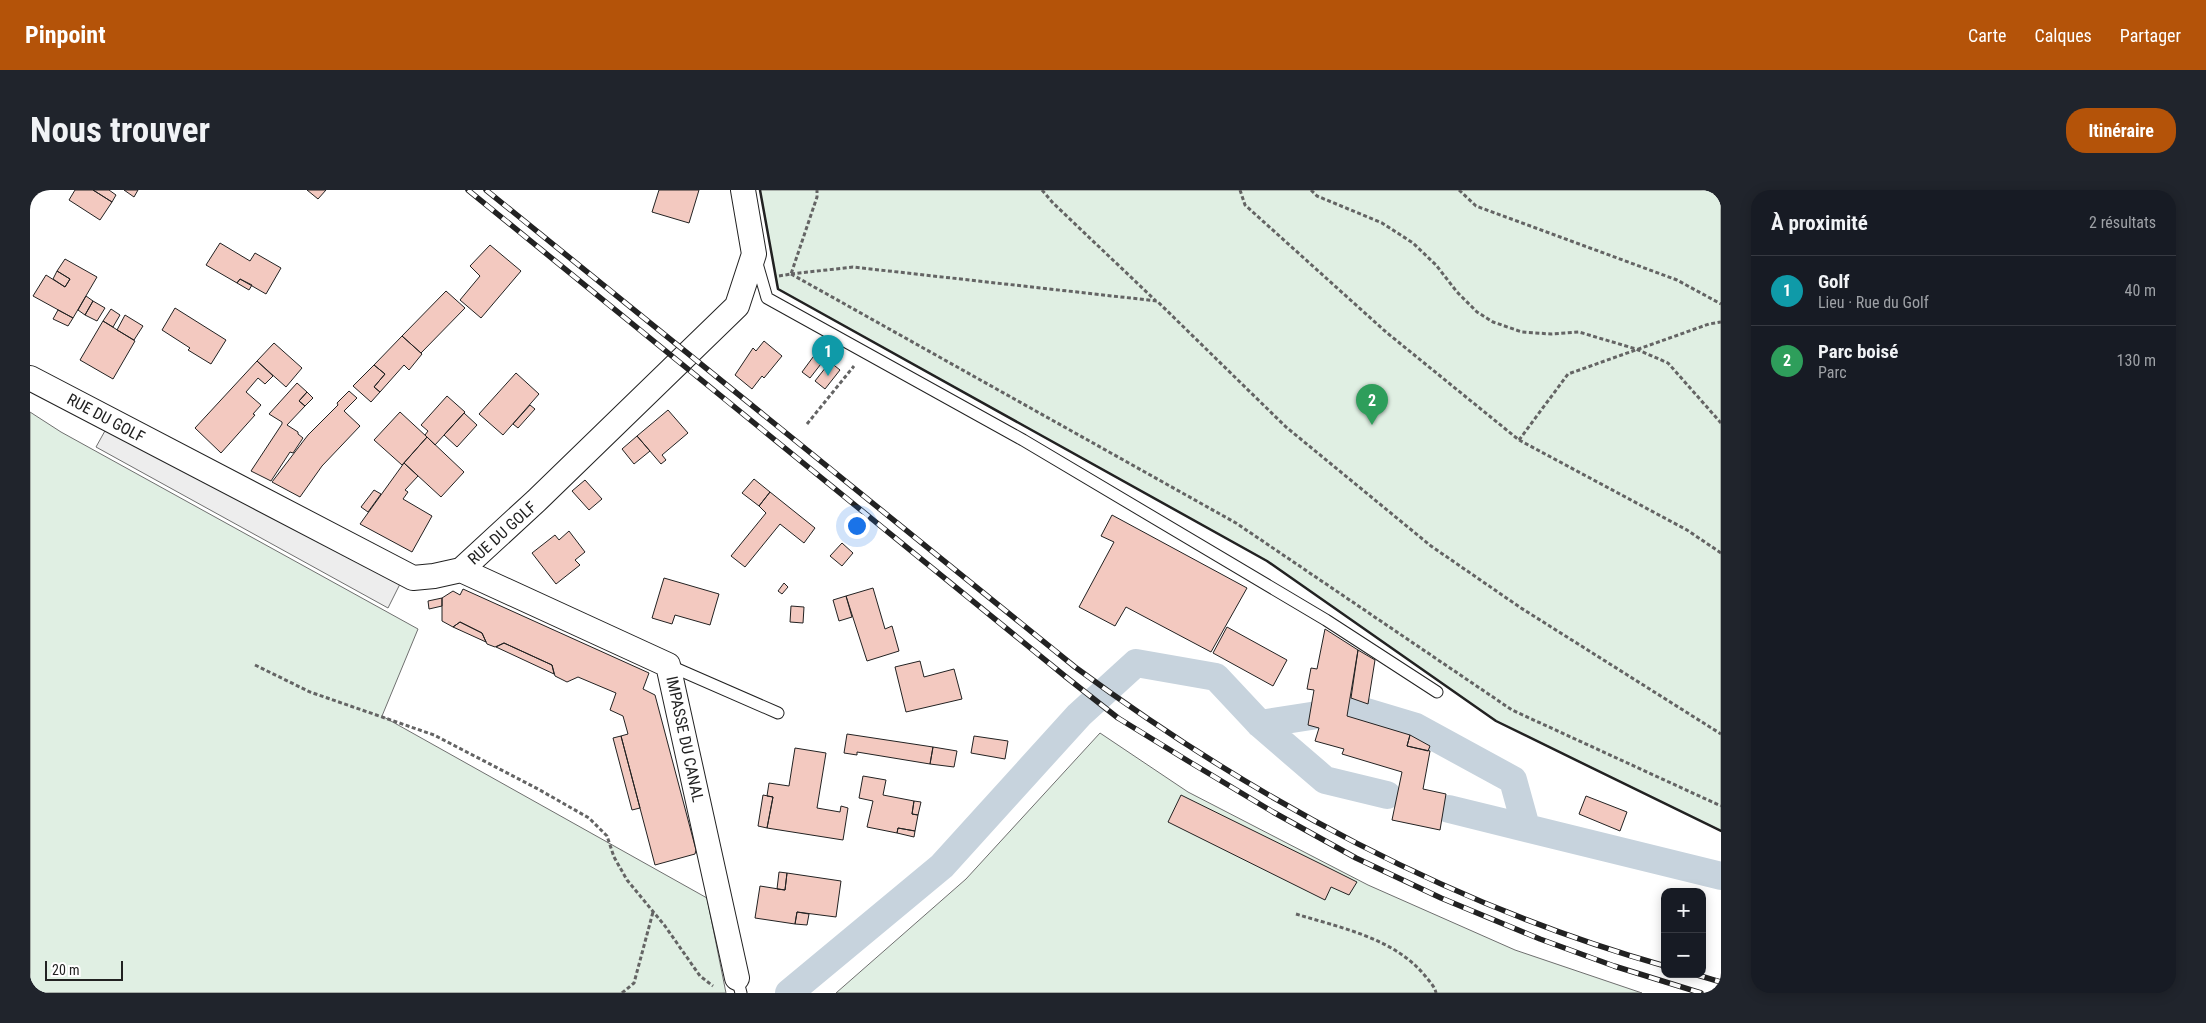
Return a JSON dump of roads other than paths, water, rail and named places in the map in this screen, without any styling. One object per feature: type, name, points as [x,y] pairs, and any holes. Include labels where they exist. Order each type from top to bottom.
[{"type":"street","name":"RUE DU GOLF","points":[[30,378],[413,578],[461,570],[536,502],[738,306],[754,254],[742,190]]},
{"type":"street","name":"IMPASSE DU CANAL","points":[[461,570],[668,665],[739,985]]},
{"type":"lane","points":[[754,254],[767,298],[1040,450],[1326,620],[1437,692]]},
{"type":"lane","points":[[668,665],[778,712]]},
{"type":"waterway","points":[[789,993],[942,866],[1079,715],[1136,663],[1216,677],[1260,724],[1325,780],[1387,795]]},
{"type":"waterway","points":[[1260,724],[1356,709],[1416,727],[1513,780],[1526,827]]},
{"type":"waterway","points":[[1449,809],[1721,876]]},
{"type":"railway","points":[[468,190],[1118,718],[1273,812],[1356,858],[1441,898],[1540,939],[1614,966],[1701,993]]},
{"type":"railway","points":[[486,190],[1075,667],[1142,715],[1212,761],[1283,803],[1356,843],[1431,880],[1508,912],[1586,941],[1661,965]]},
{"type":"railway","points":[[1706,978],[1721,982]]},
{"type":"place","name":"Golf","points":[[828,376]]},
{"type":"place","name":"Parc boisé","points":[[1372,425]]}]
